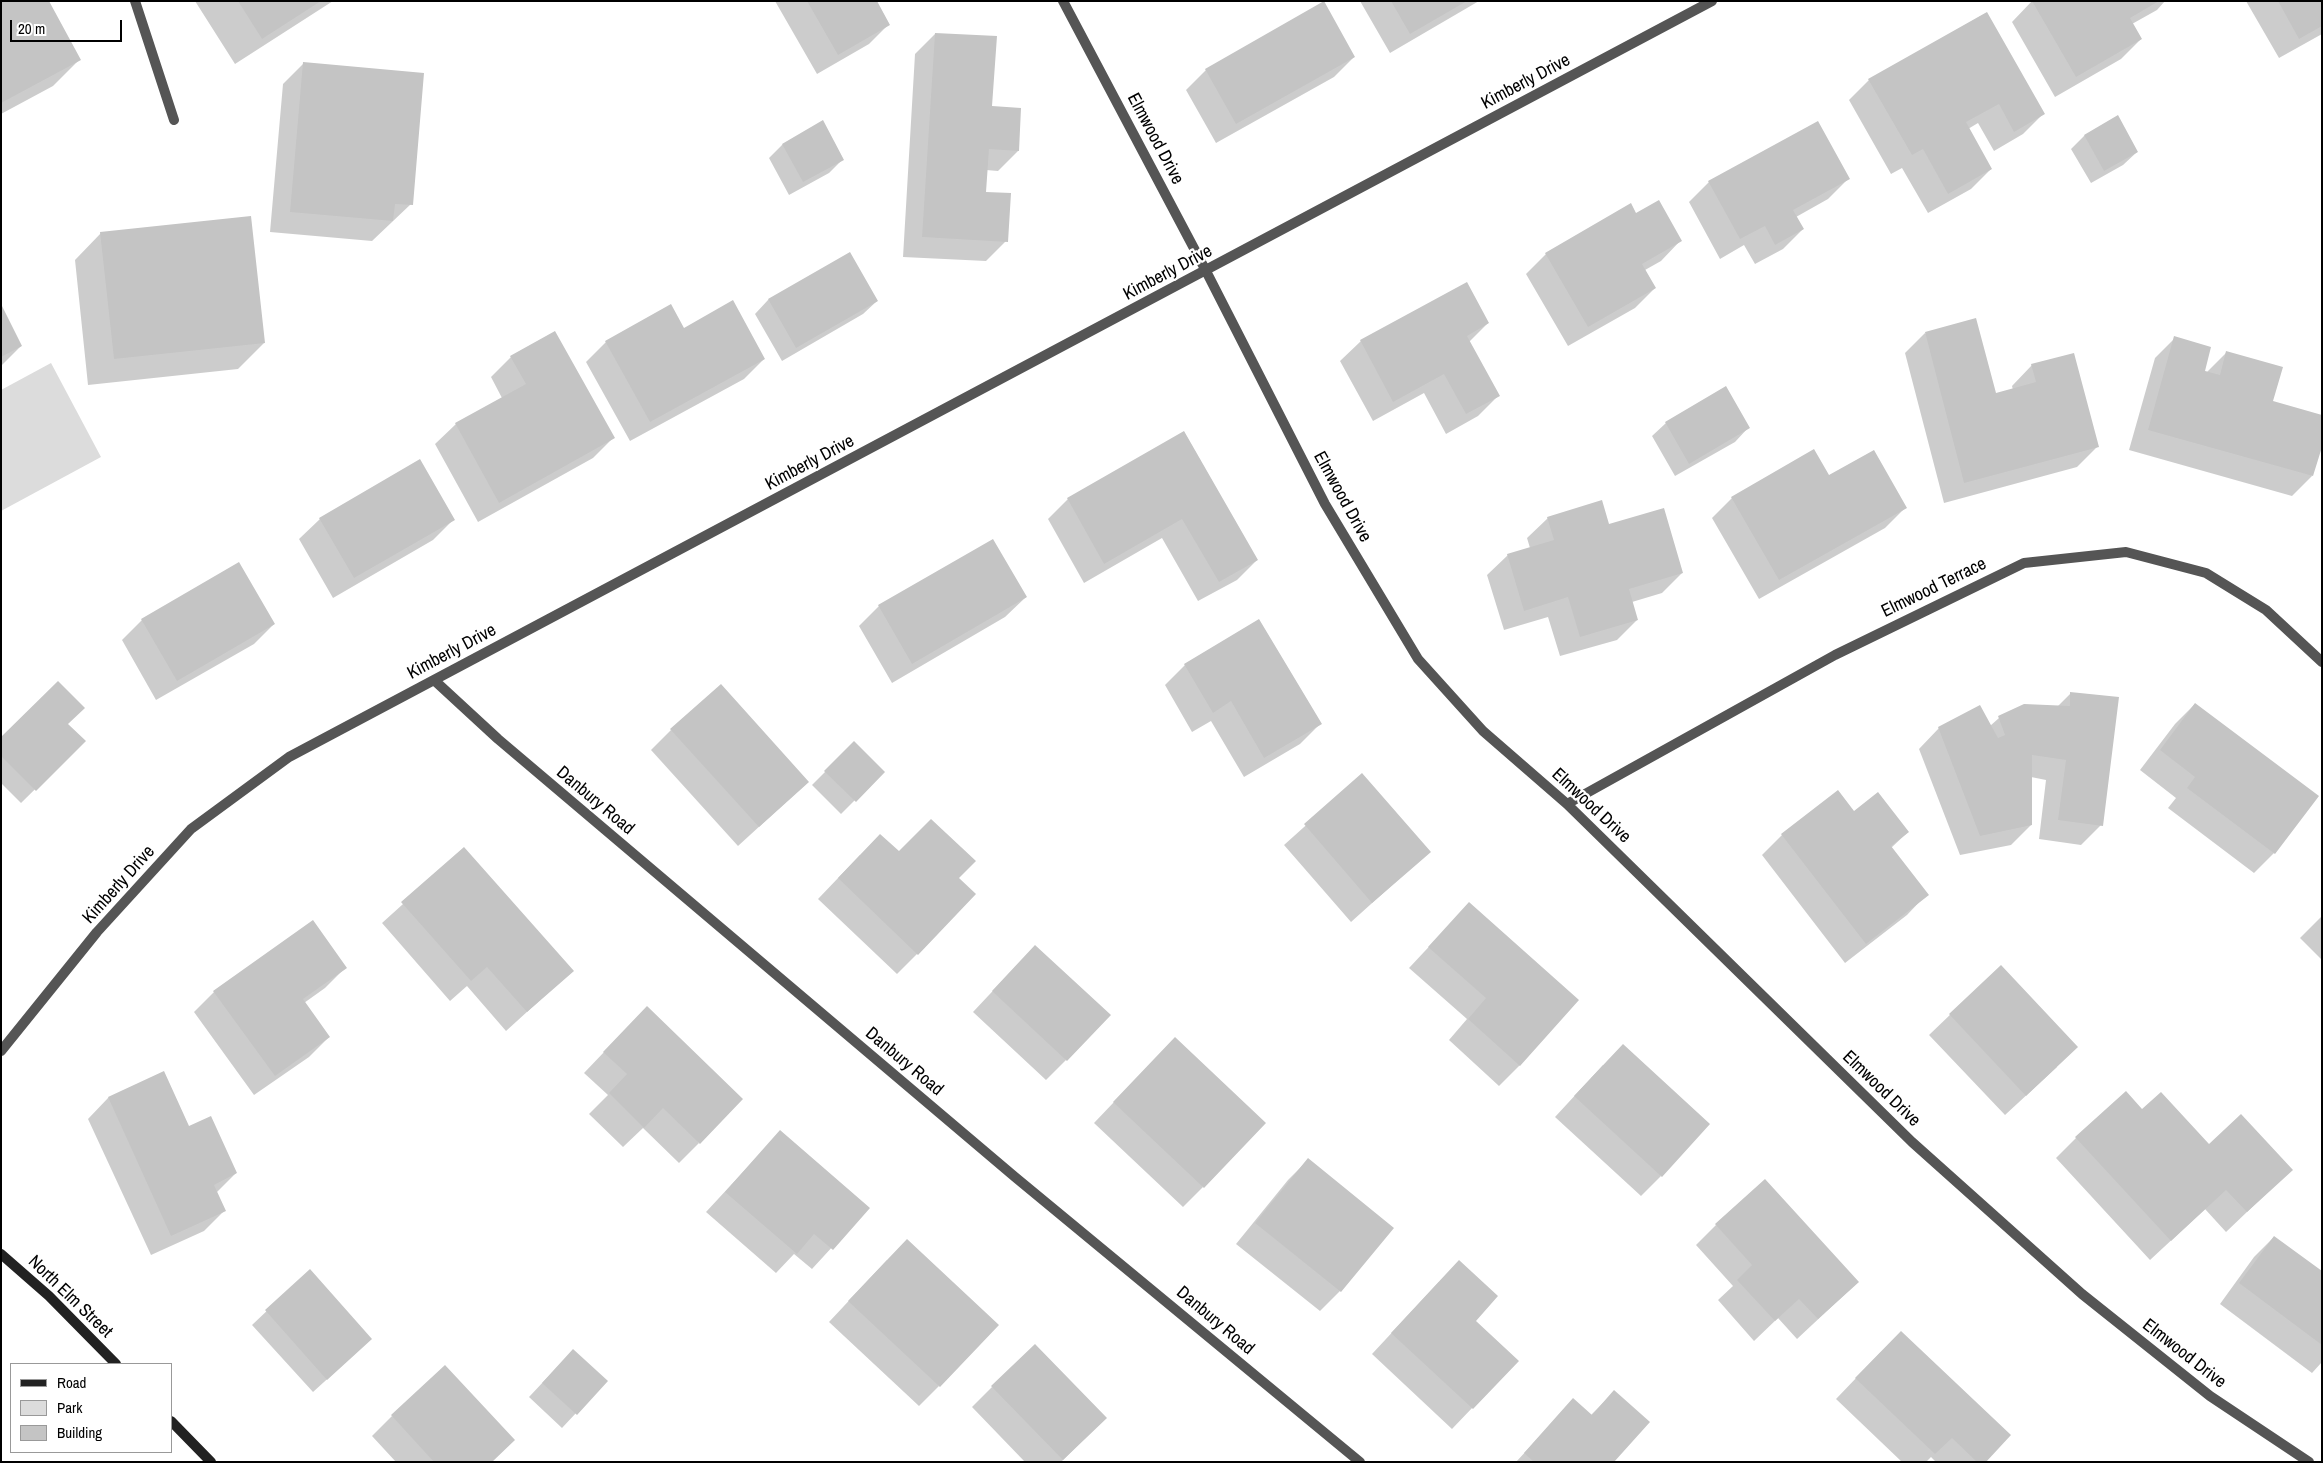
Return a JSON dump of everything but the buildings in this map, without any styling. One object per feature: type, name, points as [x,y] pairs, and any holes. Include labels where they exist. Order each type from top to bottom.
[{"type":"main road","name":"North Elm Street","points":[[1,1254],[49,1296],[115,1363]]},
{"type":"main road","points":[[172,1422],[211,1462]]},
{"type":"street","points":[[135,1],[174,120]]},
{"type":"street","name":"Elmwood Drive","points":[[1063,1],[1206,271],[1325,504],[1418,659],[1483,731],[1567,804],[1912,1142],[2082,1294],[2210,1396],[2309,1462]]},
{"type":"street","name":"Kimberly Drive","points":[[1,1051],[97,932],[191,829],[289,757],[1712,1]]},
{"type":"street","name":"Elmwood Terrace","points":[[1567,804],[1835,655],[2024,563],[2126,552],[2206,573],[2266,610],[2322,662]]},
{"type":"street","name":"Danbury Road","points":[[434,680],[498,740],[1007,1170],[1360,1462]]},
{"type":"green space","points":[[51,363],[101,457],[1,511],[1,390]]}]
